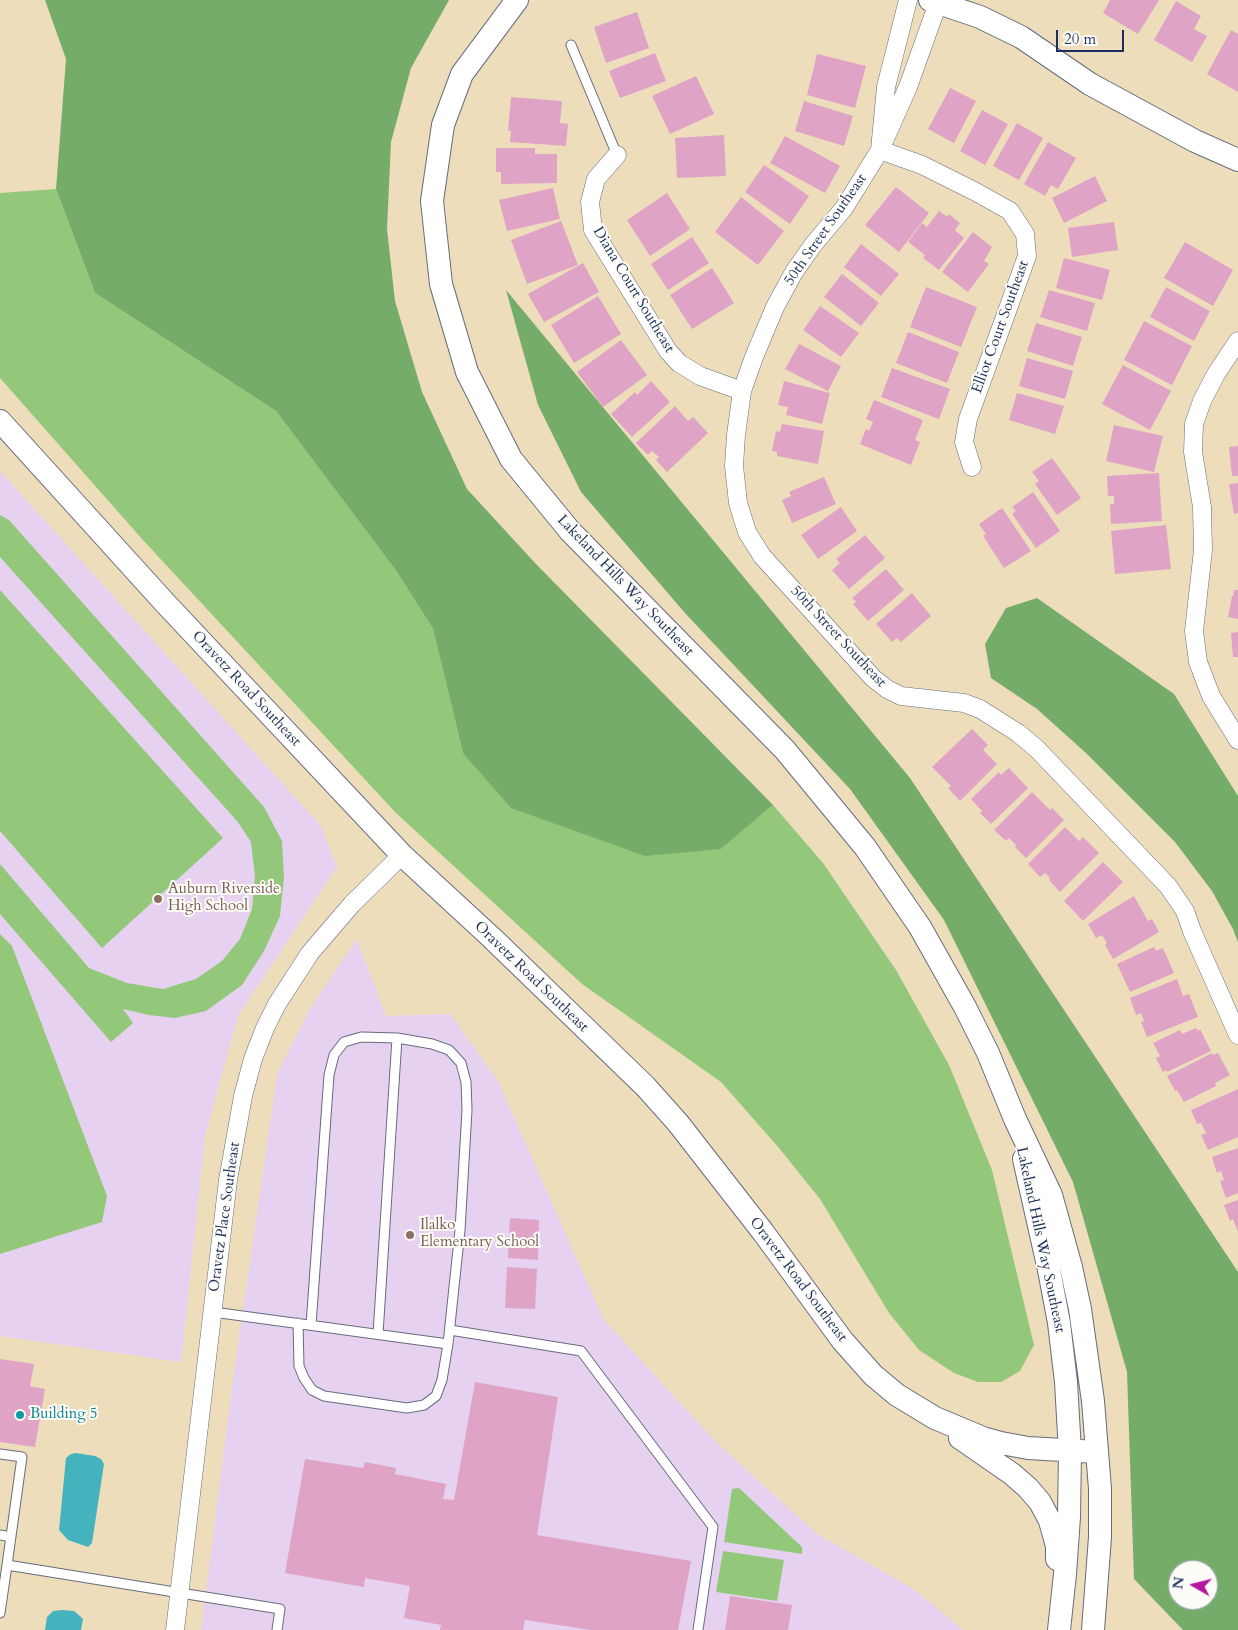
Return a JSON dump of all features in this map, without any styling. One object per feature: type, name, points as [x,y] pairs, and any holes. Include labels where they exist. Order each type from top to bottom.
[{"type":"street","name":"Lakeland Hills Way Southeast","points":[[517,0],[462,74],[443,125],[432,201],[441,284],[467,372],[511,459],[570,531],[785,750],[865,847],[920,927],[965,1007],[988,1053],[1015,1119],[1051,1195],[1072,1267],[1088,1355],[1100,1489],[1100,1537],[1093,1630]]},
{"type":"street","name":"50th Street Southeast","points":[[880,150],[886,87],[908,0]]},
{"type":"street","name":"50th Street Southeast","points":[[934,1],[908,87],[880,150],[844,208],[813,245],[794,272],[775,308],[754,357],[742,391],[736,435],[734,466],[738,503],[747,532],[762,556],[873,678],[886,689],[901,696],[964,703],[980,709],[1018,733],[1037,749],[1168,886],[1185,911],[1238,1035]]},
{"type":"street","points":[[934,1],[980,17],[1020,38],[1090,84],[1195,141],[1238,160]]},
{"type":"street","name":"Elliot Court Southeast","points":[[880,150],[922,166],[1010,211],[1025,234],[1027,256],[968,419],[964,442],[972,467]]},
{"type":"street","name":"Diana Court Southeast","points":[[618,155],[596,179],[590,202],[593,230],[668,350],[679,362],[700,376],[742,391]]},
{"type":"street","points":[[1238,341],[1216,374],[1202,401],[1194,424],[1193,452],[1202,506],[1203,550],[1194,631],[1198,662],[1211,696],[1238,740]]},
{"type":"street","name":"Oravetz Road Southeast","points":[[0,421],[173,611],[402,855],[492,938],[645,1086],[678,1123],[763,1232],[842,1340],[873,1375],[897,1395],[935,1418],[983,1438],[1028,1448],[1070,1452],[1097,1452]]},
{"type":"street","name":"Oravetz Place Southeast","points":[[175,1630],[228,1180],[243,1096],[253,1059],[265,1028],[310,952],[352,904],[402,855]]},
{"type":"street","name":"Lakeland Hills Way Southeast","points":[[1015,1119],[1059,1323],[1066,1382],[1070,1452],[1069,1516],[1065,1574],[1058,1630]]},
{"type":"street","points":[[897,1395],[1012,1474],[1040,1502],[1050,1521],[1057,1546],[1058,1630]]},
{"type":"lane","points":[[571,44],[618,155]]},
{"type":"lane","points":[[298,1323],[299,1366],[312,1390],[324,1396],[407,1408],[424,1405],[436,1396],[442,1380],[450,1330],[460,1230],[467,1110],[466,1082],[462,1063],[449,1050],[432,1044],[397,1038],[361,1038],[344,1042],[334,1055],[329,1075],[311,1325]]},
{"type":"lane","points":[[378,1334],[397,1038]]},
{"type":"lane","points":[[213,1312],[448,1344]]},
{"type":"lane","points":[[450,1330],[581,1351],[713,1527],[698,1630]]},
{"type":"lane","points":[[0,1454],[22,1457],[0,1613]]},
{"type":"lane","points":[[0,1536],[11,1537]]},
{"type":"lane","points":[[7,1565],[280,1609],[277,1630]]},
{"type":"shaded area","name":"Auburn Riverside High School","points":[[0,471],[321,826],[337,867],[238,1016],[205,1136],[181,1362],[0,1336]]},
{"type":"shaded area","name":"Ilalko Elementary School","points":[[357,939],[386,1016],[450,1014],[498,1081],[604,1320],[716,1442],[817,1534],[915,1590],[963,1630],[201,1630],[233,1379],[277,1074],[311,1007]]},
{"type":"green space","points":[[45,0],[449,0],[411,68],[391,142],[387,229],[395,301],[422,392],[467,489],[536,564],[773,805],[721,849],[645,856],[511,808],[463,753],[433,629],[397,572],[276,411],[95,293],[56,189],[66,59]]},
{"type":"green space","points":[[56,189],[95,293],[276,411],[397,572],[433,629],[463,753],[721,849],[773,805],[823,863],[896,970],[949,1065],[992,1170],[1034,1345],[1020,1371],[1001,1382],[978,1382],[954,1373],[919,1350],[889,1313],[820,1199],[779,1148],[721,1082],[582,984],[396,813],[142,539],[0,378],[0,193]]},
{"type":"green space","points":[[506,290],[910,778],[1238,1272],[1238,1630],[1183,1630],[1134,1579],[1127,1372],[1073,1182],[944,920],[850,789],[685,613],[581,492],[538,405]]},
{"type":"green space","points":[[0,515],[9,520],[264,807],[282,841],[284,877],[280,916],[264,951],[242,985],[206,1011],[175,1018],[123,1009],[133,1023],[111,1042],[0,914],[0,864],[89,968],[127,983],[163,989],[196,979],[222,961],[240,939],[252,909],[255,877],[251,842],[237,821],[0,557]]},
{"type":"green space","points":[[0,590],[223,838],[102,948],[0,831]]},
{"type":"green space","points":[[1037,598],[1174,694],[1238,796],[1238,942],[1212,891],[1175,842],[1086,753],[1037,709],[991,678],[985,644],[1006,608]]},
{"type":"green space","points":[[0,934],[12,946],[107,1196],[102,1222],[0,1254]]},
{"type":"green space","points":[[739,1488],[802,1547],[802,1554],[724,1542],[732,1489]]},
{"type":"green space","points":[[723,1551],[784,1560],[777,1601],[716,1592]]},
{"type":"water","points":[[76,1453],[95,1456],[101,1459],[104,1464],[92,1543],[88,1547],[68,1540],[59,1530],[66,1458]]},
{"type":"water","points":[[53,1611],[74,1611],[83,1619],[81,1630],[45,1630],[47,1617]]},
{"type":"building","points":[[1110,0],[1159,0],[1138,34],[1103,13]]},
{"type":"building","points":[[1176,1],[1201,16],[1194,29],[1207,36],[1192,62],[1154,40]]},
{"type":"building","points":[[637,12],[649,48],[606,63],[594,27]]},
{"type":"building","points":[[1231,30],[1238,34],[1238,92],[1207,74]]},
{"type":"building","points":[[655,53],[666,81],[620,98],[609,71]]},
{"type":"building","points":[[817,54],[866,66],[855,108],[807,95]]},
{"type":"building","points":[[696,76],[714,114],[670,134],[652,96]]},
{"type":"building","points":[[950,88],[976,101],[954,143],[928,129]]},
{"type":"building","points":[[511,97],[562,101],[560,123],[568,124],[566,146],[510,142],[511,131],[508,131]]},
{"type":"building","points":[[804,101],[853,116],[844,146],[795,131]]},
{"type":"building","points":[[982,110],[1008,124],[985,165],[960,151]]},
{"type":"building","points":[[1017,123],[1043,138],[1019,180],[993,166]]},
{"type":"building","points":[[724,135],[726,176],[677,178],[675,138]]},
{"type":"building","points":[[785,136],[840,166],[825,193],[770,163]]},
{"type":"building","points":[[1048,142],[1076,158],[1058,189],[1051,185],[1045,196],[1024,184]]},
{"type":"building","points":[[496,148],[535,148],[535,154],[557,154],[557,183],[501,184],[501,172],[496,172]]},
{"type":"building","points":[[764,165],[809,196],[790,224],[745,192]]},
{"type":"building","points":[[1095,176],[1107,201],[1064,223],[1052,198]]},
{"type":"building","points":[[896,187],[929,213],[899,252],[865,225]]},
{"type":"building","points":[[553,188],[560,219],[507,231],[499,200]]},
{"type":"building","points":[[667,193],[690,229],[650,256],[627,220]]},
{"type":"building","points":[[741,197],[784,231],[758,265],[715,232]]},
{"type":"building","points":[[939,211],[947,217],[949,214],[960,223],[955,230],[964,238],[939,270],[923,258],[925,255],[908,242],[922,223],[927,227]]},
{"type":"building","points":[[561,221],[578,265],[527,284],[511,240]]},
{"type":"building","points":[[1114,222],[1118,250],[1072,257],[1068,228]]},
{"type":"building","points":[[973,232],[992,247],[984,261],[989,264],[968,292],[942,272]]},
{"type":"building","points":[[692,237],[709,263],[668,290],[651,264]]},
{"type":"building","points":[[1185,242],[1233,270],[1213,306],[1164,278]]},
{"type":"building","points":[[861,244],[899,274],[881,296],[844,267]]},
{"type":"building","points":[[1064,258],[1110,270],[1102,300],[1056,288]]},
{"type":"building","points":[[583,263],[599,292],[544,322],[528,294]]},
{"type":"building","points":[[712,268],[734,303],[692,329],[670,295]]},
{"type":"building","points":[[842,274],[879,303],[861,326],[824,297]]},
{"type":"building","points":[[926,287],[977,307],[961,347],[910,327]]},
{"type":"building","points":[[1166,287],[1210,311],[1194,341],[1150,317]]},
{"type":"building","points":[[1049,290],[1095,303],[1087,331],[1040,317]]},
{"type":"building","points":[[598,296],[621,334],[574,363],[551,325]]},
{"type":"building","points":[[820,306],[859,333],[841,357],[803,330]]},
{"type":"building","points":[[1144,321],[1192,346],[1172,385],[1124,360]]},
{"type":"building","points":[[1036,323],[1082,337],[1073,366],[1027,351]]},
{"type":"building","points":[[908,332],[959,352],[947,383],[896,363]]},
{"type":"building","points":[[621,340],[647,375],[603,407],[577,372]]},
{"type":"building","points":[[799,344],[841,366],[828,391],[785,369]]},
{"type":"building","points":[[1027,358],[1073,371],[1065,399],[1019,386]]},
{"type":"building","points":[[1123,365],[1171,391],[1150,430],[1102,404]]},
{"type":"building","points":[[892,368],[950,389],[939,419],[881,397]]},
{"type":"building","points":[[651,381],[670,402],[632,437],[611,414],[635,392],[637,395]]},
{"type":"building","points":[[784,381],[830,393],[822,424],[786,415],[788,407],[778,405]]},
{"type":"building","points":[[1017,393],[1064,406],[1055,434],[1009,420]]},
{"type":"building","points":[[874,400],[923,420],[915,440],[920,442],[911,465],[860,444],[866,429],[869,431],[873,422],[866,419]]},
{"type":"building","points":[[675,406],[688,421],[693,417],[708,433],[667,472],[656,460],[659,457],[652,451],[648,455],[636,443]]},
{"type":"building","points":[[782,424],[824,431],[818,464],[777,456],[777,452],[772,451],[776,431],[780,432]]},
{"type":"building","points":[[1114,425],[1163,436],[1154,472],[1106,461]]},
{"type":"building","points":[[1238,446],[1238,476],[1232,476],[1229,447]]},
{"type":"building","points":[[1052,458],[1081,498],[1057,515],[1035,484],[1039,481],[1032,472]]},
{"type":"building","points":[[1159,473],[1162,521],[1111,524],[1110,504],[1114,504],[1114,496],[1108,496],[1107,476]]},
{"type":"building","points":[[824,477],[836,504],[792,523],[782,500],[791,496],[789,492]]},
{"type":"building","points":[[1238,483],[1238,513],[1234,514],[1229,484]]},
{"type":"building","points":[[1033,492],[1060,531],[1036,548],[1012,514],[1016,511],[1012,507]]},
{"type":"building","points":[[841,507],[857,531],[818,559],[801,535]]},
{"type":"building","points":[[1002,508],[1031,551],[1004,568],[983,536],[986,534],[979,524]]},
{"type":"building","points":[[1166,525],[1171,569],[1115,574],[1111,531]]},
{"type":"building","points":[[865,535],[885,558],[849,589],[832,570],[840,563],[836,559]]},
{"type":"building","points":[[886,569],[904,590],[868,621],[853,604],[856,602],[852,598]]},
{"type":"building","points":[[1234,590],[1238,590],[1238,619],[1228,617]]},
{"type":"building","points":[[912,593],[931,616],[901,642],[897,638],[892,642],[876,624]]},
{"type":"building","points":[[1238,632],[1238,657],[1233,657],[1231,633]]},
{"type":"building","points":[[972,729],[988,745],[983,750],[997,764],[960,801],[948,788],[951,786],[932,767]]},
{"type":"building","points":[[1009,768],[1028,788],[991,824],[980,813],[982,811],[971,799],[999,772],[1001,775]]},
{"type":"building","points":[[1032,792],[1050,810],[1052,808],[1064,820],[1026,858],[1009,838],[1006,841],[994,830]]},
{"type":"building","points":[[1065,827],[1079,841],[1083,837],[1099,853],[1060,892],[1045,873],[1040,877],[1028,864]]},
{"type":"building","points":[[1103,862],[1123,882],[1083,921],[1064,901]]},
{"type":"building","points":[[1134,896],[1148,921],[1152,919],[1159,932],[1113,959],[1102,935],[1096,938],[1088,924]]},
{"type":"building","points":[[1154,947],[1156,951],[1163,948],[1174,973],[1130,992],[1117,964]]},
{"type":"building","points":[[1177,979],[1183,996],[1189,994],[1198,1017],[1147,1037],[1141,1022],[1144,1021],[1141,1013],[1136,1015],[1130,998]]},
{"type":"building","points":[[1196,1028],[1198,1031],[1200,1029],[1211,1051],[1167,1072],[1166,1070],[1163,1072],[1156,1058],[1160,1056],[1153,1043],[1180,1030],[1182,1034]]},
{"type":"building","points":[[1212,1053],[1213,1055],[1218,1053],[1230,1075],[1215,1083],[1216,1086],[1184,1102],[1177,1090],[1175,1091],[1167,1076]]},
{"type":"building","points":[[1238,1089],[1238,1137],[1208,1150],[1201,1135],[1206,1133],[1201,1123],[1197,1124],[1191,1110]]},
{"type":"building","points":[[1238,1148],[1238,1193],[1226,1198],[1220,1181],[1224,1180],[1221,1171],[1217,1173],[1212,1157]]},
{"type":"building","points":[[1238,1200],[1238,1232],[1233,1219],[1230,1221],[1224,1205]]},
{"type":"building","points":[[510,1218],[539,1220],[538,1260],[508,1258]]},
{"type":"building","points":[[507,1267],[537,1269],[535,1309],[505,1308]]},
{"type":"building","name":"Building 5","points":[[0,1359],[34,1364],[30,1386],[45,1389],[35,1447],[0,1442]]},
{"type":"building","points":[[475,1382],[558,1397],[537,1535],[691,1561],[678,1630],[591,1630],[525,1620],[523,1630],[440,1630],[441,1625],[404,1618],[410,1586],[365,1578],[364,1587],[285,1573],[305,1459],[363,1468],[365,1462],[396,1468],[395,1474],[446,1484],[443,1499],[454,1500]]},
{"type":"building","points":[[730,1596],[792,1605],[788,1630],[725,1630]]},
{"type":"place","name":"Auburn Riverside High School","points":[[158,899]]},
{"type":"place","name":"Ilalko Elementary School","points":[[410,1235]]},
{"type":"place","name":"Building 5","points":[[20,1415]]}]
